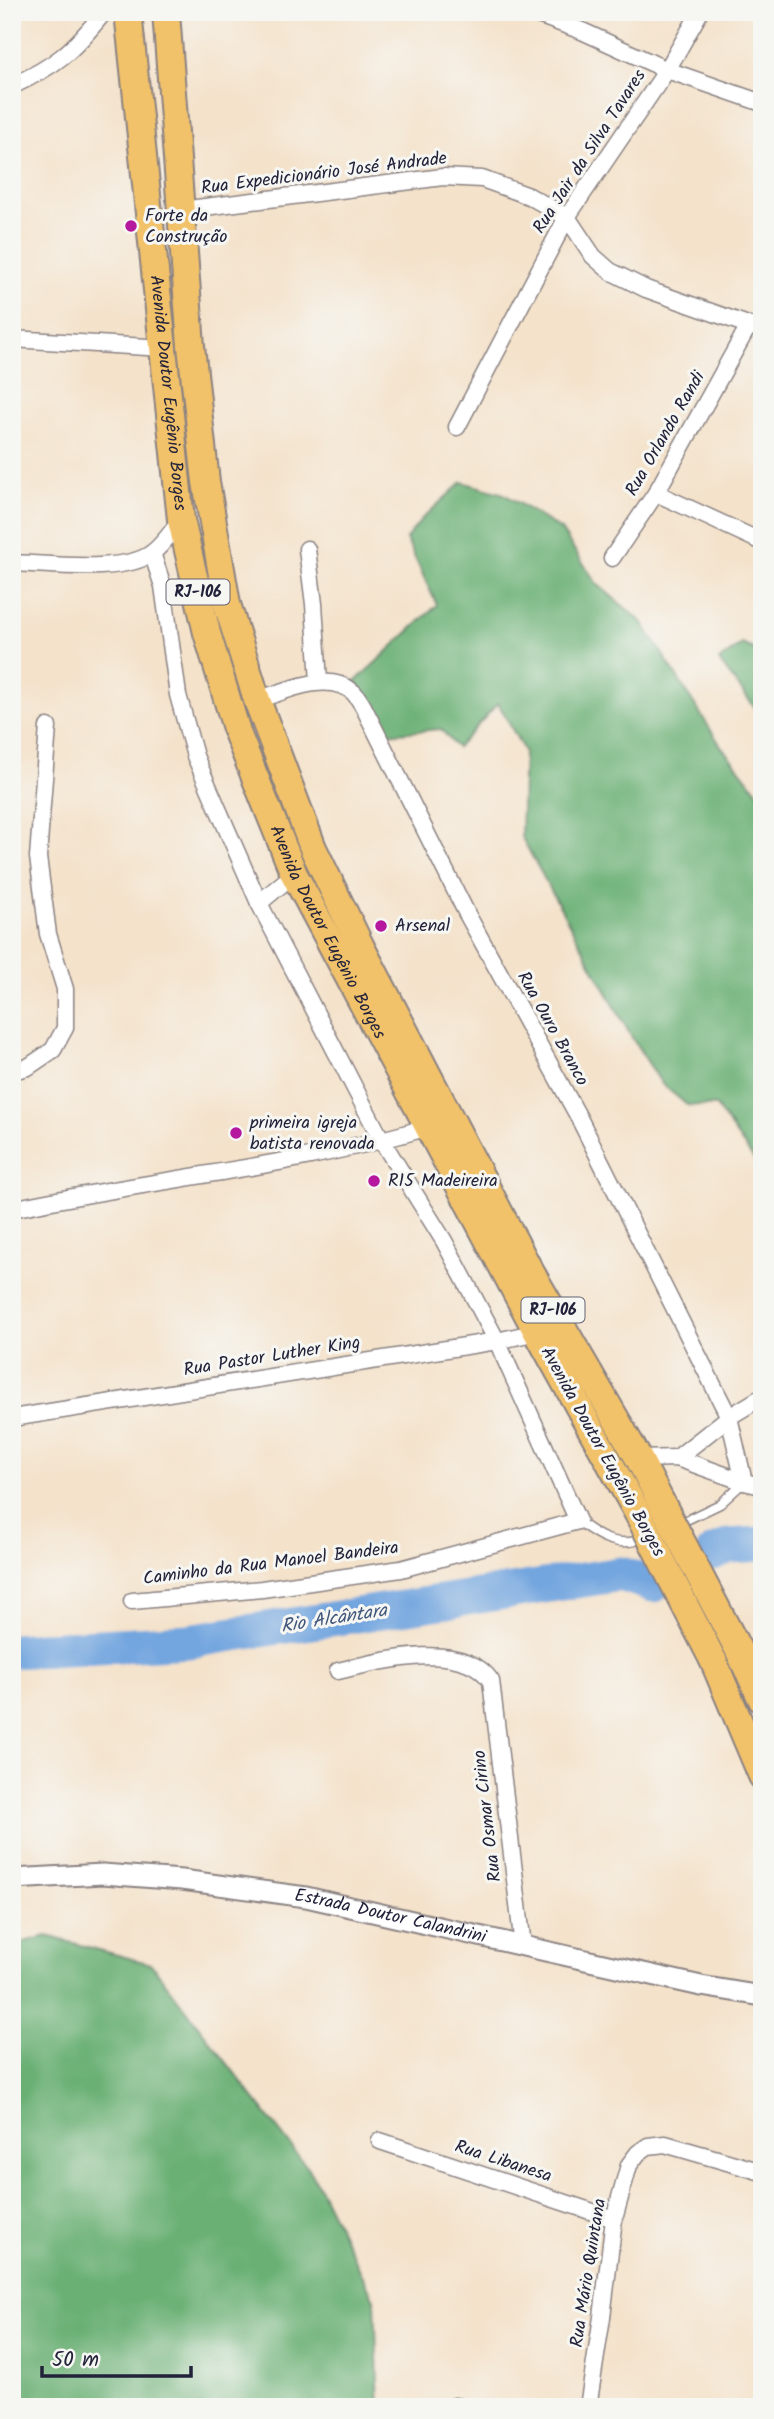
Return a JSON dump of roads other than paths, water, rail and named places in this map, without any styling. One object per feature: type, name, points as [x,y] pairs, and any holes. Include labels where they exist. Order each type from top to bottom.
[{"type":"highway","name":"Avenida Doutor Eugênio Borges","points":[[128,12],[181,520],[207,633],[238,735],[294,874],[537,1332],[737,1647],[762,1700]]},
{"type":"highway","name":"Avenida Doutor Eugênio Borges","points":[[166,12],[191,346],[206,482],[227,604],[257,700],[313,848],[361,947],[529,1269],[639,1459],[648,1505],[762,1776]]},
{"type":"street","points":[[12,86],[60,61],[81,41],[104,12]]},
{"type":"street","points":[[530,12],[582,30],[667,70],[762,103]]},
{"type":"street","name":"Rua Jair da Silva Tavares","points":[[457,427],[567,217],[667,70],[700,12]]},
{"type":"street","name":"Rua Expedicionário José Andrade","points":[[181,210],[443,177],[482,180],[529,196],[567,217],[593,256],[610,271],[646,289],[755,328]]},
{"type":"street","name":"Rua Orlando Randi","points":[[612,558],[656,493],[755,328]]},
{"type":"street","points":[[12,339],[164,348]]},
{"type":"street","points":[[656,493],[762,542]]},
{"type":"street","points":[[12,563],[112,566],[132,562],[152,553],[181,520]]},
{"type":"street","points":[[257,700],[319,682],[307,549]]},
{"type":"street","points":[[152,553],[163,586],[178,695],[195,756],[259,903],[382,1141],[444,1241],[497,1341],[578,1521]]},
{"type":"street","name":"Rua Ouro Branco","points":[[319,682],[341,685],[353,692],[363,706],[467,914],[577,1114],[729,1418],[744,1482]]},
{"type":"street","points":[[12,1071],[28,1067],[53,1051],[65,1028],[65,989],[48,934],[37,857],[48,727]]},
{"type":"street","points":[[259,903],[294,874]]},
{"type":"street","points":[[12,1209],[382,1141],[428,1126]]},
{"type":"street","name":"Rua Pastor Luther King","points":[[12,1418],[497,1341],[537,1332]]},
{"type":"street","points":[[677,1458],[729,1418],[762,1397]]},
{"type":"street","points":[[639,1459],[677,1458],[762,1486]]},
{"type":"street","name":"Caminho da Rua Manoel Bandeira","points":[[132,1601],[262,1589],[401,1569],[578,1521]]},
{"type":"street","name":"Rua Osmar Cirino","points":[[338,1671],[386,1659],[451,1656],[471,1662],[485,1671],[491,1681],[523,1946]]},
{"type":"street","name":"Estrada Doutor Calandrini","points":[[12,1879],[103,1874],[182,1880],[306,1897],[701,1986],[762,1996]]},
{"type":"street","name":"Rua Libanesa","points":[[380,2141],[614,2219]]},
{"type":"street","name":"Rua Mário Quintana","points":[[588,2407],[603,2317],[614,2219],[629,2165],[638,2153],[648,2146],[665,2144],[762,2172]]},
{"type":"lane","points":[[578,1521],[598,1536],[617,1542],[639,1540],[720,1504],[744,1482]]},
{"type":"waterway","name":"Rio Alcântara","points":[[713,1553],[729,1546],[762,1544]]},
{"type":"waterway","name":"Rio Alcântara","points":[[12,1651],[189,1641],[621,1574],[653,1585]]},
{"type":"place","name":"Forte da Construção","points":[[131,226]]},
{"type":"place","name":"Arsenal","points":[[381,926]]},
{"type":"place","name":"primeira igreja batista renovada","points":[[236,1133]]},
{"type":"place","name":"R15 Madeireira","points":[[374,1181]]}]
